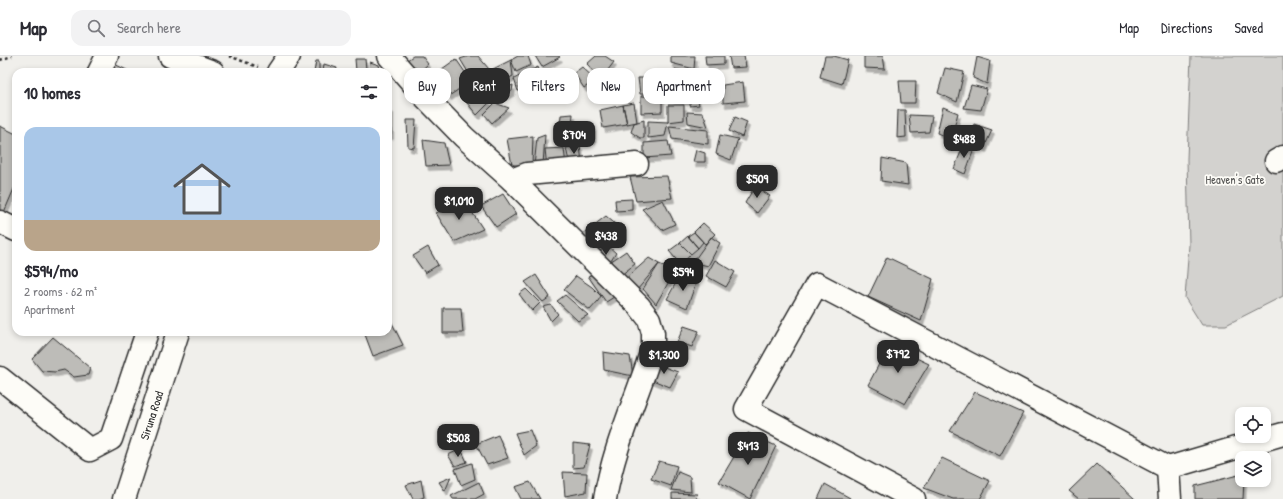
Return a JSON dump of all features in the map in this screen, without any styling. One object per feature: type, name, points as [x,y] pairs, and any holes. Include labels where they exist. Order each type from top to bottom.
[{"type":"street","points":[[101,68],[107,56]]},
{"type":"street","points":[[170,56],[202,68]]},
{"type":"street","points":[[275,68],[289,56]]},
{"type":"street","points":[[389,56],[424,96],[464,137],[512,180],[639,306],[649,319],[653,333],[653,347],[620,438],[608,479],[605,499]]},
{"type":"street","points":[[512,180],[527,174],[637,164]]},
{"type":"street","points":[[0,222],[12,228]]},
{"type":"street","points":[[914,499],[746,409],[817,284],[1168,468],[1283,434]]},
{"type":"street","points":[[0,378],[90,450],[111,439],[146,336]]},
{"type":"street","name":"Siruna Road","points":[[124,499],[177,336]]},
{"type":"street","points":[[1168,468],[1170,499]]},
{"type":"path","points":[[0,60],[12,56]]},
{"type":"path","points":[[229,56],[263,68]]},
{"type":"green space","name":"Heaven's Gate","points":[[1191,56],[1283,56],[1283,296],[1226,325],[1202,325],[1185,298],[1189,245],[1187,159]]},
{"type":"building","points":[[413,56],[422,56],[428,64],[424,68],[409,68],[404,62]]},
{"type":"building","points":[[469,56],[478,56],[488,68],[466,68],[460,59]]},
{"type":"building","points":[[518,56],[528,56],[531,65],[525,68],[518,68],[518,71],[516,72],[511,60]]},
{"type":"building","points":[[535,56],[559,56],[560,57],[542,67]]},
{"type":"building","points":[[596,56],[605,56],[614,62],[609,68],[591,68],[587,64]]},
{"type":"building","points":[[671,56],[695,56],[694,68],[671,63]]},
{"type":"building","points":[[705,56],[724,56],[724,64],[706,65]]},
{"type":"building","points":[[729,56],[744,56],[746,67],[731,68]]},
{"type":"building","points":[[825,56],[834,56],[848,60],[842,84],[820,77]]},
{"type":"building","points":[[864,56],[883,56],[885,69],[864,68]]},
{"type":"building","points":[[977,57],[990,61],[987,84],[973,78]]},
{"type":"building","points":[[355,59],[365,59],[366,68],[356,68]]},
{"type":"building","points":[[456,59],[462,68],[459,68],[459,89],[451,95],[451,68],[443,68]]},
{"type":"building","points":[[511,60],[513,76],[510,78],[510,68],[495,68]]},
{"type":"building","points":[[316,61],[319,61],[319,68],[315,68]]},
{"type":"building","points":[[110,62],[123,68],[107,68]]},
{"type":"building","points":[[370,62],[379,65],[380,68],[369,68]]},
{"type":"building","points":[[324,64],[337,68],[324,68]]},
{"type":"building","points":[[582,67],[587,72],[587,86],[584,88],[579,80],[579,69]]},
{"type":"building","points":[[945,68],[964,72],[957,102],[938,93]]},
{"type":"building","points":[[518,77],[518,91],[514,79]]},
{"type":"building","points":[[638,78],[643,78],[643,94],[640,94]]},
{"type":"building","points":[[899,81],[916,81],[915,103],[901,103]]},
{"type":"building","points":[[743,82],[745,101],[725,103],[725,85]]},
{"type":"building","points":[[513,85],[512,91],[510,92],[510,86]]},
{"type":"building","points":[[971,85],[987,89],[981,110],[964,108]]},
{"type":"building","points":[[641,96],[643,96],[643,104],[662,104],[662,112],[641,113]]},
{"type":"building","points":[[468,104],[488,104],[477,115]]},
{"type":"building","points":[[494,104],[509,108],[492,123],[484,114]]},
{"type":"building","points":[[634,104],[637,122],[627,124],[623,105]]},
{"type":"building","points":[[690,104],[699,105],[690,106]]},
{"type":"building","points":[[623,105],[627,124],[603,128],[600,110]]},
{"type":"building","points":[[668,105],[684,105],[684,120],[668,122]]},
{"type":"building","points":[[943,107],[958,113],[951,139],[937,133]]},
{"type":"building","points":[[898,110],[905,110],[906,137],[897,138]]},
{"type":"building","points":[[687,112],[703,113],[708,127],[688,123]]},
{"type":"building","points":[[573,114],[572,126],[560,125],[561,115]]},
{"type":"building","points":[[909,115],[932,116],[929,132],[911,133]]},
{"type":"building","points":[[735,117],[747,122],[742,137],[729,131]]},
{"type":"building","points":[[407,120],[416,120],[414,148],[408,147]]},
{"type":"building","points":[[644,120],[644,138],[640,138],[631,132],[634,123]]},
{"type":"building","points":[[648,121],[668,122],[665,136],[648,138]]},
{"type":"building","points":[[593,123],[593,140],[584,139],[579,124]]},
{"type":"building","points":[[974,124],[992,130],[984,148],[969,140]]},
{"type":"building","points":[[0,126],[12,132],[12,193],[2,217],[0,216]]},
{"type":"building","points":[[669,126],[708,130],[708,144],[672,139]]},
{"type":"building","points":[[576,129],[582,140],[565,144],[562,134]]},
{"type":"building","points":[[545,135],[543,165],[534,166],[537,138]]},
{"type":"building","points":[[720,135],[738,139],[731,160],[716,154]]},
{"type":"building","points":[[533,136],[532,165],[512,165],[507,139]]},
{"type":"building","points":[[423,140],[444,143],[449,165],[426,166]]},
{"type":"building","points":[[668,141],[671,156],[644,158],[644,143]]},
{"type":"building","points":[[964,144],[974,149],[965,174],[954,169]]},
{"type":"building","points":[[580,145],[582,164],[570,166],[566,148]]},
{"type":"building","points":[[564,148],[566,166],[547,168],[545,149]]},
{"type":"building","points":[[696,150],[705,153],[705,162],[693,162]]},
{"type":"building","points":[[882,158],[906,163],[908,185],[881,181]]},
{"type":"building","points":[[667,176],[672,198],[636,201],[630,177]]},
{"type":"building","points":[[755,186],[770,196],[757,213],[745,203]]},
{"type":"building","points":[[503,194],[516,214],[496,227],[481,206]]},
{"type":"building","points":[[632,199],[632,210],[616,211],[615,200]]},
{"type":"building","points":[[464,200],[483,229],[454,242],[436,213]]},
{"type":"building","points":[[663,200],[675,224],[662,230],[642,209]]},
{"type":"building","points":[[606,216],[621,229],[603,249],[581,235]]},
{"type":"building","points":[[703,223],[715,234],[705,244],[694,232]]},
{"type":"building","points":[[694,232],[703,242],[698,248],[688,236]]},
{"type":"building","points":[[688,236],[698,248],[691,254],[680,243]]},
{"type":"building","points":[[711,237],[720,243],[708,266],[693,262]]},
{"type":"building","points":[[680,243],[691,254],[681,265],[669,251]]},
{"type":"building","points":[[607,245],[616,253],[607,267],[594,257]]},
{"type":"building","points":[[428,247],[438,265],[425,273],[413,256]]},
{"type":"building","points":[[626,251],[635,264],[621,275],[610,262]]},
{"type":"building","points":[[887,257],[933,279],[921,321],[868,297]]},
{"type":"building","points":[[649,258],[659,264],[637,290],[623,281]]},
{"type":"building","points":[[715,260],[735,272],[726,287],[706,276]]},
{"type":"building","points":[[659,264],[675,271],[656,304],[643,289]]},
{"type":"building","points":[[593,274],[614,297],[606,302],[588,276]]},
{"type":"building","points":[[536,275],[550,297],[543,302],[525,282]]},
{"type":"building","points":[[576,276],[592,287],[601,296],[590,310],[564,290]]},
{"type":"building","points":[[679,277],[697,280],[687,308],[667,299]]},
{"type":"building","points":[[526,289],[540,303],[532,311],[519,294]]},
{"type":"building","points":[[565,295],[588,315],[578,321],[557,301]]},
{"type":"building","points":[[551,305],[558,314],[551,321],[543,307]]},
{"type":"building","points":[[443,308],[461,308],[463,333],[443,333]]},
{"type":"building","points":[[392,323],[403,345],[373,356],[366,336],[392,336]]},
{"type":"building","points":[[684,326],[699,331],[692,347],[677,342]]},
{"type":"building","points":[[53,337],[90,368],[88,375],[74,377],[64,370],[55,372],[42,371],[32,359]]},
{"type":"building","points":[[889,345],[929,364],[905,404],[868,385]]},
{"type":"building","points":[[603,352],[630,356],[633,376],[604,370]]},
{"type":"building","points":[[656,364],[678,372],[670,387],[650,379]]},
{"type":"building","points":[[975,392],[1023,413],[1000,456],[950,431]]},
{"type":"building","points":[[530,430],[536,446],[524,455],[515,433]]},
{"type":"building","points":[[748,433],[776,446],[750,499],[719,482]]},
{"type":"building","points":[[498,435],[508,458],[487,465],[476,444]]},
{"type":"building","points":[[573,443],[590,445],[584,467],[573,468]]},
{"type":"building","points":[[461,449],[467,462],[455,466],[448,455]]},
{"type":"building","points":[[942,458],[990,481],[980,499],[953,499],[924,488]]},
{"type":"building","points":[[659,461],[677,466],[671,486],[651,479]]},
{"type":"building","points":[[472,463],[475,479],[461,485],[455,469]]},
{"type":"building","points":[[1097,464],[1135,499],[1079,499],[1069,491]]},
{"type":"building","points":[[563,472],[587,473],[586,492],[565,496]]},
{"type":"building","points":[[678,472],[690,477],[691,492],[671,490]]},
{"type":"building","points":[[1235,476],[1235,487],[1244,487],[1243,499],[1195,499],[1195,486]]},
{"type":"building","points":[[451,477],[445,491],[439,482]]},
{"type":"building","points":[[421,480],[424,497],[413,499],[406,485]]},
{"type":"building","points":[[479,482],[484,494],[475,499],[453,499],[451,496]]},
{"type":"building","points":[[530,482],[540,499],[521,499],[515,487]]},
{"type":"building","points":[[825,484],[850,498],[850,499],[818,499]]},
{"type":"building","points":[[672,493],[697,494],[696,499],[672,499]]}]
